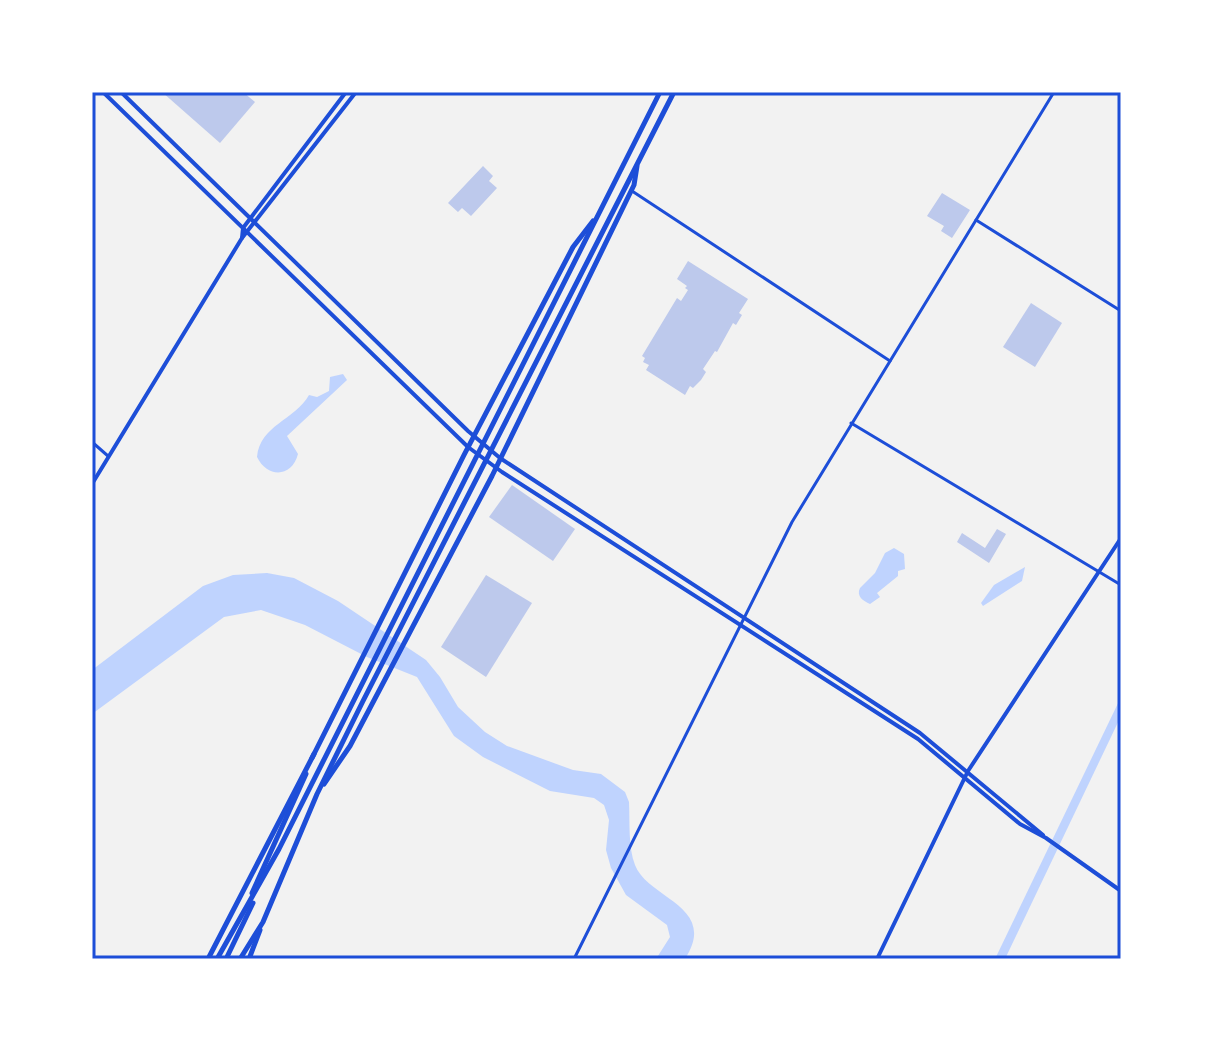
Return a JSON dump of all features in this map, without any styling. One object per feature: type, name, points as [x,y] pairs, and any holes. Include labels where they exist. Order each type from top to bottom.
[{"type":"main road","points":[[103,92],[468,447],[918,739],[1020,824],[1046,838]]},
{"type":"main road","points":[[121,92],[500,458],[920,733],[1046,838],[1121,891]]},
{"type":"main road","points":[[242,238],[243,228],[346,92]]},
{"type":"main road","points":[[92,484],[242,238],[356,92]]},
{"type":"main road","points":[[226,959],[354,697],[660,92]]},
{"type":"main road","points":[[249,959],[317,794],[674,92]]},
{"type":"main road","points":[[317,794],[350,746],[496,468],[631,191],[637,162]]},
{"type":"main road","points":[[208,959],[475,433],[573,247],[597,216]]},
{"type":"main road","points":[[877,959],[968,771],[1121,538]]},
{"type":"main road","points":[[238,922],[294,806],[314,754]]},
{"type":"main road","points":[[217,959],[261,883]]},
{"type":"main road","points":[[240,959],[263,922]]},
{"type":"street","points":[[574,959],[792,522],[1054,92]]},
{"type":"street","points":[[631,191],[890,361]]},
{"type":"street","points":[[976,220],[1121,311]]},
{"type":"street","points":[[851,423],[1121,585]]},
{"type":"street","points":[[92,442],[108,456]]},
{"type":"water","points":[[343,374],[347,380],[287,436],[298,454],[290,468],[273,472],[261,464],[257,457],[264,437],[303,404],[309,395],[317,397],[329,391],[330,377]]},
{"type":"water","points":[[894,548],[904,554],[905,569],[898,571],[898,576],[877,593],[880,597],[870,604],[860,596],[860,588],[875,573],[885,553]]},
{"type":"water","points":[[1025,567],[1022,581],[983,606],[981,603],[994,585]]},
{"type":"water","points":[[267,573],[294,578],[338,601],[426,660],[458,707],[485,732],[507,746],[573,770],[601,774],[625,792],[629,802],[630,842],[635,865],[642,877],[688,915],[693,927],[693,941],[685,959],[656,959],[670,937],[667,925],[626,895],[611,868],[606,850],[609,820],[604,805],[594,798],[550,791],[483,757],[454,736],[417,677],[367,657],[305,625],[261,610],[224,617],[92,714],[92,670],[203,586],[233,575]]},
{"type":"water","points":[[1121,697],[1121,716],[1005,959],[995,959]]},
{"type":"building","points":[[162,92],[243,92],[255,102],[220,143]]},
{"type":"building","points":[[483,166],[493,176],[489,181],[497,188],[471,216],[462,208],[458,212],[448,203]]},
{"type":"building","points":[[942,193],[970,210],[952,238],[941,231],[944,226],[927,216]]},
{"type":"building","points":[[688,261],[748,299],[736,325],[733,323],[717,352],[703,369],[706,372],[701,380],[693,388],[690,386],[685,395],[646,370],[649,365],[643,362],[645,358],[642,356],[677,298],[681,301],[688,290],[677,279]]},
{"type":"building","points":[[1031,303],[1062,323],[1035,367],[1003,347]]},
{"type":"building","points":[[512,485],[575,529],[553,561],[489,517]]},
{"type":"building","points":[[997,529],[1006,534],[989,563],[957,542],[962,533],[985,548]]},
{"type":"building","points":[[486,575],[532,603],[486,677],[441,647]]}]
